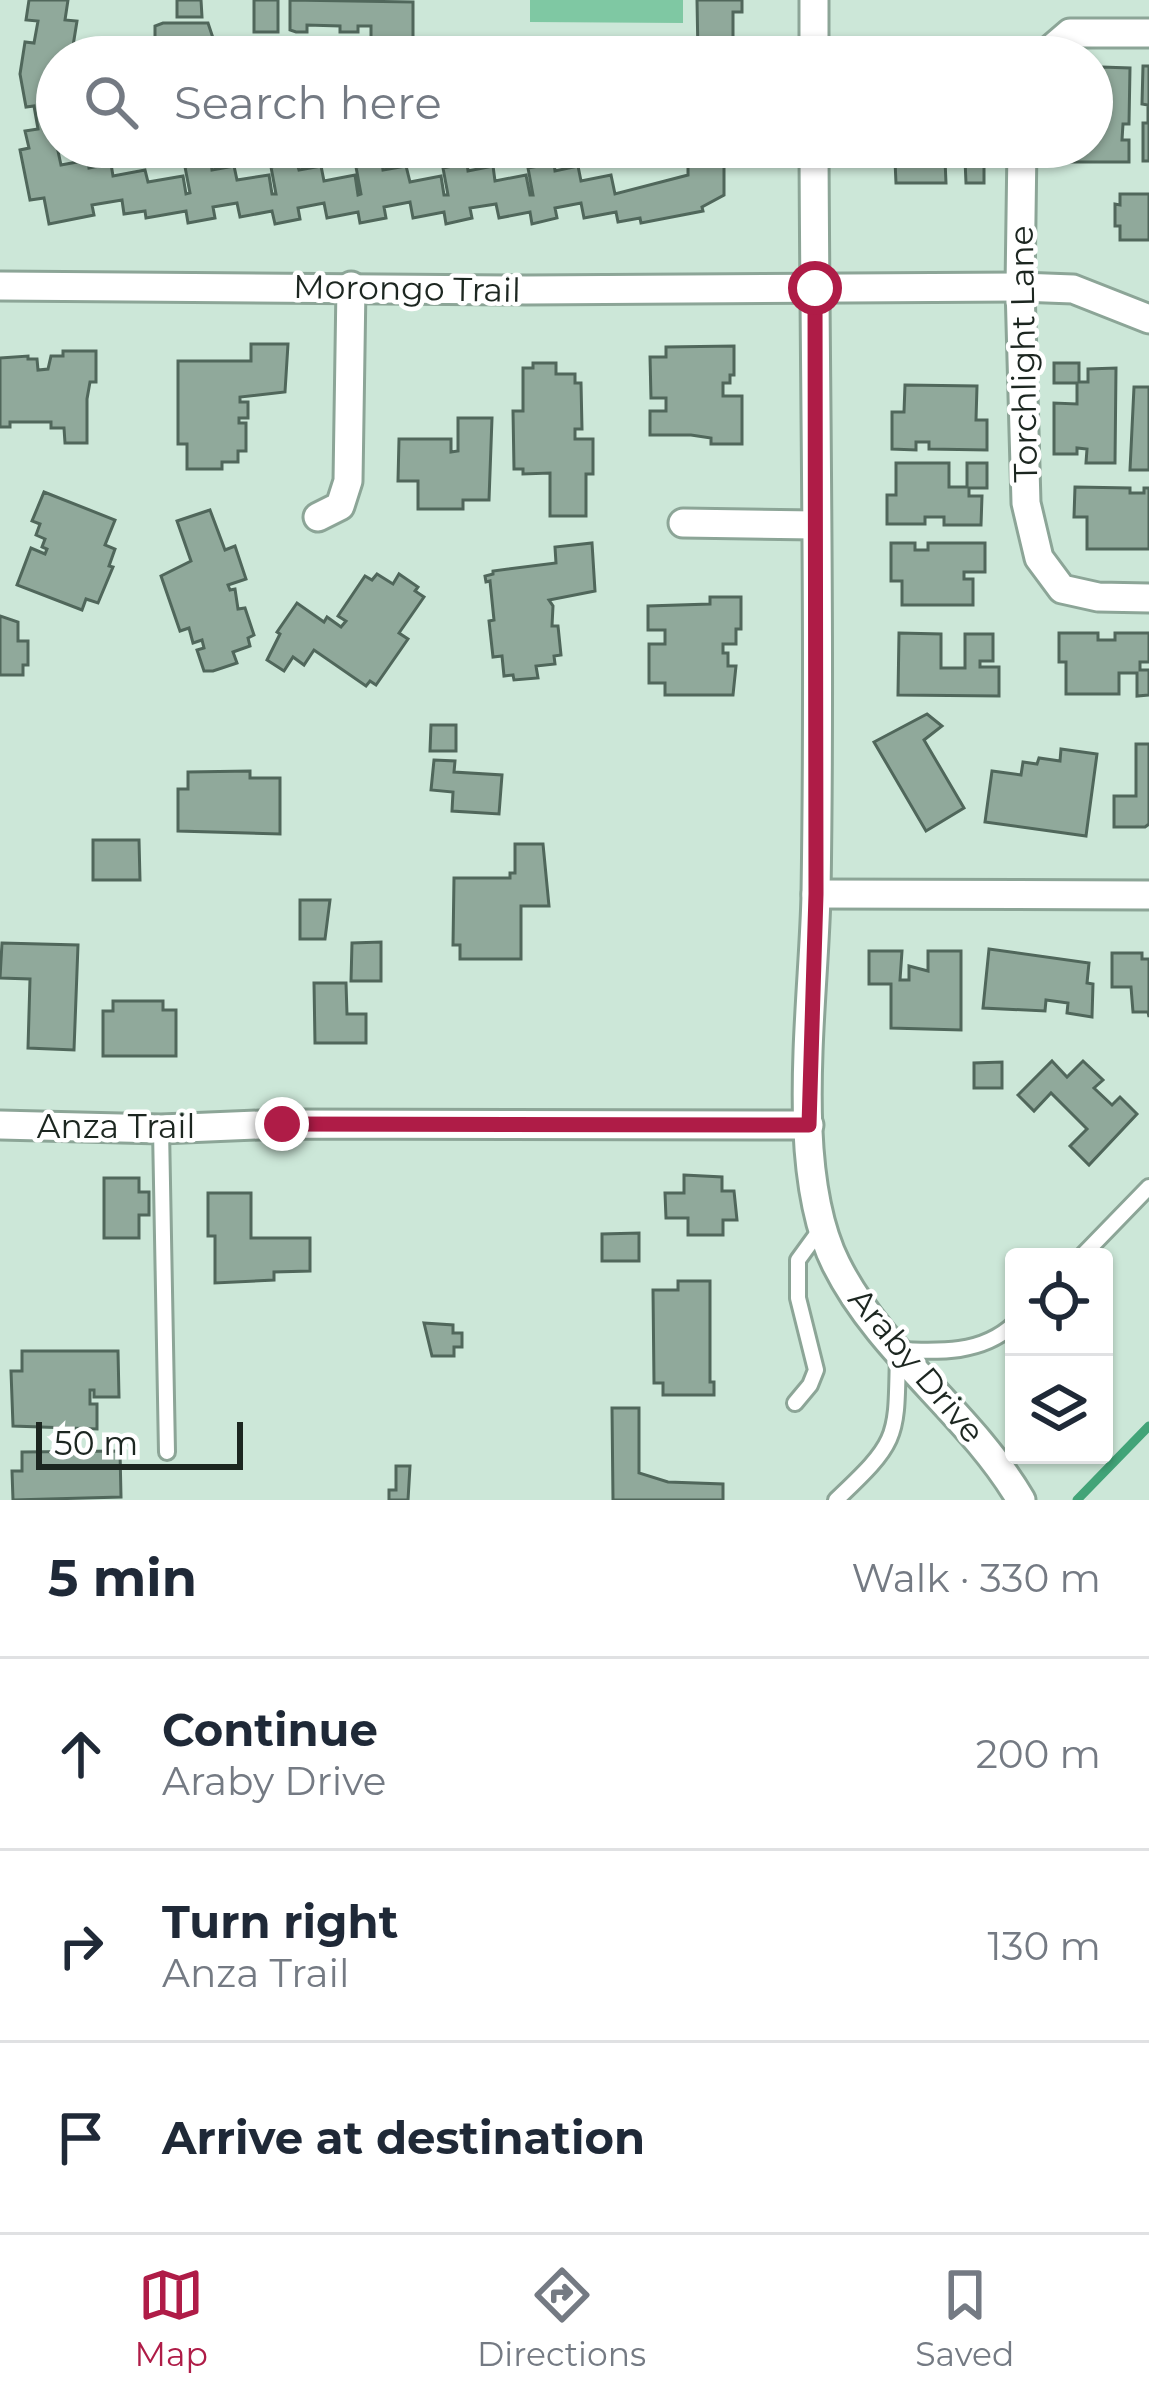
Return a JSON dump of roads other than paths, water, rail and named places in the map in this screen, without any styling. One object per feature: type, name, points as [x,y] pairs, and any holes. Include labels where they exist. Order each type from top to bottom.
[{"type":"street","points":[[814,0],[814,36]]},
{"type":"street","points":[[1066,36],[1149,33]]},
{"type":"street","name":"Araby Drive","points":[[814,168],[816,894],[809,1125],[815,1201],[836,1263],[898,1351],[998,1460],[1021,1500]]},
{"type":"street","name":"Torchlight Lane","points":[[1022,168],[1025,503],[1040,558],[1062,589],[1098,597],[1149,598]]},
{"type":"street","name":"Morongo Trail","points":[[0,286],[526,290],[1020,286],[1073,290],[1149,319]]},
{"type":"street","points":[[318,517],[340,506],[348,481],[351,286]]},
{"type":"street","points":[[683,524],[815,525]]},
{"type":"street","points":[[816,894],[1149,895]]},
{"type":"street","name":"Anza Trail","points":[[0,1125],[161,1129],[282,1124],[809,1125]]},
{"type":"lane","points":[[161,1129],[167,1452]]},
{"type":"lane","points":[[1090,1248],[1149,1187]]},
{"type":"lane","points":[[795,1402],[816,1370],[797,1298],[798,1260],[823,1226]]},
{"type":"lane","points":[[836,1500],[882,1457],[896,1426],[898,1351],[967,1349],[1005,1332]]},
{"type":"waterway","points":[[1077,1500],[1149,1426]]}]
